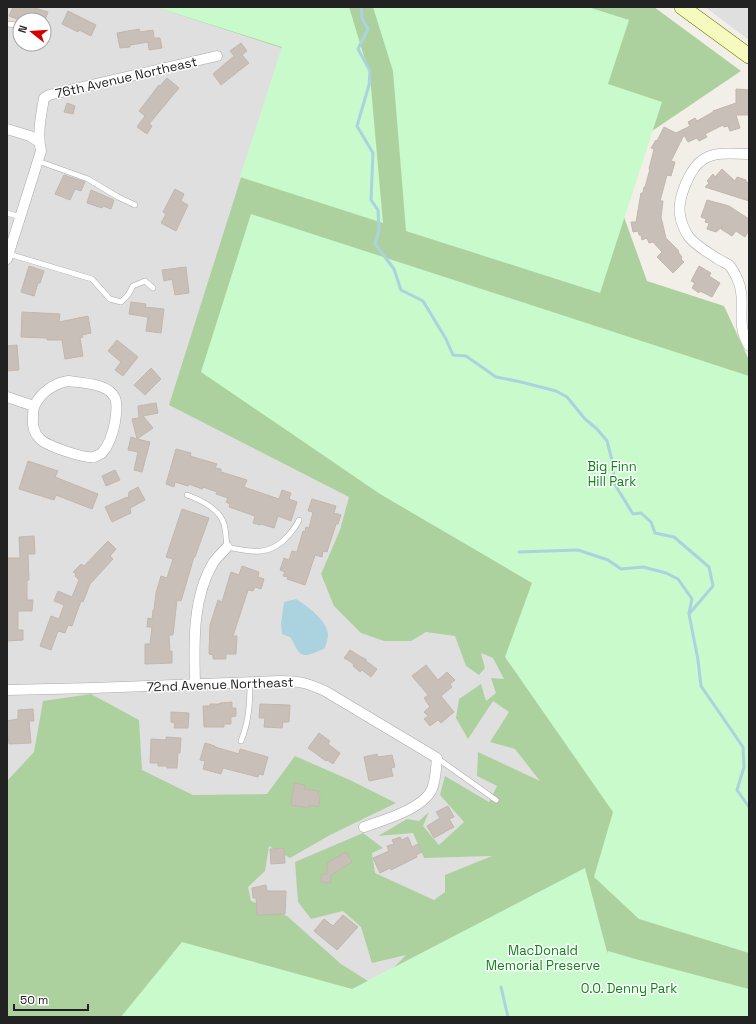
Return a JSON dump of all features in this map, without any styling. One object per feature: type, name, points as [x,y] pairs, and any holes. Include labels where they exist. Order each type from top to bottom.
[{"type":"main road","points":[[682,7],[749,56]]},
{"type":"street","name":"76th Avenue Northeast","points":[[39,142],[44,98],[49,95],[217,56]]},
{"type":"street","points":[[7,129],[30,136],[39,142],[41,151],[8,257]]},
{"type":"street","points":[[749,154],[718,154],[704,159],[694,168],[687,178],[680,201],[679,214],[689,237],[706,251],[729,265],[737,279],[741,294],[741,325],[744,337],[749,346]]},
{"type":"street","points":[[68,381],[99,386],[108,390],[115,398],[116,408],[112,438],[101,454],[94,457],[86,457],[49,445],[40,440],[35,431],[32,423],[34,406],[42,395],[60,382],[68,381]]},
{"type":"street","points":[[7,397],[34,406]]},
{"type":"street","points":[[195,684],[195,620],[197,607],[204,584],[214,562],[227,547]]},
{"type":"street","name":"72nd Avenue Northeast","points":[[7,690],[298,681],[325,691],[437,758]]},
{"type":"street","points":[[364,827],[402,812],[421,802],[433,787],[437,758]]},
{"type":"lane","points":[[38,161],[88,179],[134,205]]},
{"type":"lane","points":[[7,213],[20,217]]},
{"type":"lane","points":[[8,257],[92,279],[110,299],[121,302],[128,295],[133,286],[145,281],[153,288]]},
{"type":"lane","points":[[187,495],[202,500],[214,509],[224,523],[227,547],[251,552],[267,551],[274,548],[285,539],[297,526],[298,520]]},
{"type":"lane","points":[[241,741],[250,710],[250,682]]},
{"type":"lane","points":[[437,758],[496,800]]},
{"type":"shaded area","points":[[7,7],[156,7],[282,47],[241,177],[532,583],[585,868],[352,989],[7,1017]]},
{"type":"shaded area","points":[[705,7],[749,7],[749,40]]},
{"type":"green space","name":"O.O. Denny Park","points":[[155,7],[654,7],[741,71],[652,131],[624,217],[647,281],[724,306],[749,360],[749,1017],[7,1017],[7,781],[34,752],[43,701],[91,694],[139,720],[142,770],[193,795],[267,794],[295,756],[350,780],[396,803],[330,835],[290,858],[269,846],[265,871],[248,887],[251,901],[287,916],[341,964],[376,986],[406,955],[372,963],[361,927],[343,911],[311,919],[298,902],[295,862],[363,833],[383,848],[372,853],[375,873],[434,900],[445,892],[445,875],[492,856],[424,858],[413,833],[378,836],[407,819],[419,821],[429,812],[423,826],[439,845],[464,822],[440,795],[445,776],[489,802],[497,786],[477,776],[478,752],[540,781],[515,749],[490,742],[509,712],[493,701],[468,739],[456,718],[459,699],[481,684],[486,701],[496,693],[491,678],[504,679],[493,658],[481,653],[485,668],[479,675],[466,666],[455,636],[426,632],[411,641],[384,641],[361,633],[334,606],[321,574],[340,530],[349,497],[169,405],[282,48]]},
{"type":"green space","points":[[155,7],[349,7],[370,76],[383,223],[240,177],[282,47]]},
{"type":"green space","points":[[373,7],[588,7],[629,20],[608,84],[662,102],[600,293],[406,231],[393,71]]},
{"type":"green space","name":"Big Finn Hill Park","points":[[251,214],[749,376],[749,953],[639,919],[594,877],[613,812],[505,657],[532,583],[380,494],[201,372]]},
{"type":"green space","name":"MacDonald Memorial Preserve","points":[[585,868],[607,952],[606,955],[608,951],[749,989],[749,1017],[121,1017],[182,942],[352,989]]},
{"type":"water","points":[[296,599],[321,619],[327,630],[328,637],[325,648],[307,655],[301,654],[290,637],[282,634],[281,624],[284,602]]},
{"type":"building","points":[[13,7],[32,7],[48,12],[12,12],[12,17],[9,16]]},
{"type":"building","points":[[68,11],[96,25],[91,36],[79,30],[78,32],[62,24]]},
{"type":"building","points":[[139,29],[140,32],[153,30],[154,38],[160,38],[162,48],[149,50],[148,42],[120,48],[117,33]]},
{"type":"building","points":[[241,43],[247,51],[242,55],[249,63],[221,85],[213,74],[234,56],[230,51]]},
{"type":"building","points":[[167,78],[179,88],[149,124],[152,126],[147,134],[137,127],[145,116],[139,111],[159,85],[160,86]]},
{"type":"building","points":[[736,89],[749,90],[749,115],[736,115],[740,128],[730,131],[728,126],[724,127],[723,125],[705,134],[707,137],[699,141],[697,138],[688,142],[684,135],[671,161],[675,162],[671,176],[667,175],[660,201],[663,201],[661,217],[666,238],[679,251],[678,252],[682,257],[681,259],[684,262],[673,273],[657,257],[662,252],[653,242],[649,243],[647,238],[642,240],[638,231],[633,232],[631,222],[636,222],[641,193],[643,193],[650,169],[654,149],[651,148],[656,140],[657,141],[664,127],[676,133],[690,126],[688,122],[695,118],[697,121],[713,111],[736,103]]},
{"type":"building","points":[[67,103],[75,106],[73,114],[64,112]]},
{"type":"building","points":[[722,169],[735,181],[737,177],[746,180],[746,182],[749,183],[749,201],[705,187],[709,183],[707,181],[713,174],[715,177]]},
{"type":"building","points":[[64,175],[85,182],[81,191],[75,189],[70,200],[55,194]]},
{"type":"building","points":[[175,189],[184,194],[181,201],[188,205],[176,231],[161,223],[166,214],[163,212]]},
{"type":"building","points":[[91,190],[114,200],[111,209],[103,206],[102,208],[87,203]]},
{"type":"building","points":[[707,200],[729,206],[749,219],[749,230],[745,237],[736,231],[732,236],[721,229],[722,227],[716,232],[707,229],[709,223],[705,222],[706,219],[701,217]]},
{"type":"building","points":[[29,266],[44,271],[34,296],[21,292]]},
{"type":"building","points":[[699,266],[711,273],[709,276],[720,283],[712,297],[700,291],[699,293],[692,288],[695,283],[691,281]]},
{"type":"building","points":[[186,267],[189,293],[175,295],[172,279],[164,281],[162,270]]},
{"type":"building","points":[[131,302],[146,304],[145,307],[164,309],[161,333],[146,331],[148,317],[129,314]]},
{"type":"building","points":[[22,312],[60,314],[59,322],[88,316],[91,333],[82,335],[83,337],[80,338],[83,356],[65,359],[62,340],[21,337]]},
{"type":"building","points":[[117,340],[138,357],[123,376],[115,370],[121,362],[108,351]]},
{"type":"building","points":[[17,345],[19,370],[7,371],[7,346]]},
{"type":"building","points":[[151,368],[161,379],[145,395],[134,385]]},
{"type":"building","points":[[156,403],[158,413],[143,416],[153,428],[137,439],[132,419],[139,418],[138,406]]},
{"type":"building","points":[[131,437],[150,442],[142,472],[134,470],[138,452],[128,450]]},
{"type":"building","points":[[176,449],[191,453],[190,456],[217,464],[215,468],[221,469],[221,472],[247,480],[244,487],[279,499],[282,490],[291,493],[289,499],[297,502],[291,521],[278,516],[274,528],[253,523],[255,516],[229,507],[230,504],[226,502],[228,498],[216,494],[217,492],[203,487],[202,489],[189,484],[188,486],[175,482],[174,487],[166,484]]},
{"type":"building","points":[[28,461],[58,471],[55,477],[98,494],[92,509],[56,495],[54,500],[19,489]]},
{"type":"building","points":[[115,470],[120,480],[106,486],[102,476]]},
{"type":"building","points":[[138,487],[145,500],[130,508],[131,513],[112,522],[105,507],[127,497],[128,499],[129,492]]},
{"type":"building","points":[[312,499],[336,506],[334,513],[341,515],[338,524],[336,524],[327,552],[323,551],[322,557],[315,555],[305,585],[287,579],[288,577],[283,576],[285,572],[280,570],[284,558],[289,560],[292,551],[297,552],[303,531],[305,532],[306,527],[309,528],[313,512],[308,511]]},
{"type":"building","points":[[182,509],[209,518],[194,557],[181,601],[177,600],[173,635],[169,635],[170,652],[172,651],[172,663],[145,664],[145,644],[150,644],[152,627],[147,627],[148,618],[152,619],[156,593],[161,576],[167,578],[173,559],[166,557]]},
{"type":"building","points":[[34,536],[35,554],[28,554],[29,580],[27,580],[27,600],[33,600],[32,611],[18,611],[18,630],[23,630],[23,640],[7,641],[7,558],[20,558],[19,537]]},
{"type":"building","points":[[108,541],[116,549],[110,556],[113,559],[90,584],[83,602],[81,601],[72,626],[68,625],[65,633],[58,631],[51,650],[40,646],[51,616],[59,619],[64,605],[54,601],[58,591],[72,597],[79,580],[73,572],[81,564],[84,566]]},
{"type":"building","points":[[242,566],[259,572],[258,577],[264,579],[261,589],[255,587],[253,591],[248,590],[233,636],[237,636],[236,654],[226,654],[226,659],[213,659],[213,655],[209,654],[210,625],[218,600],[222,602],[231,572],[239,575]]},
{"type":"building","points":[[350,650],[366,659],[366,661],[377,669],[371,677],[362,670],[360,672],[353,666],[354,664],[344,658]]},
{"type":"building","points":[[426,665],[438,680],[447,672],[455,680],[450,684],[452,687],[441,696],[454,712],[441,723],[438,720],[430,726],[424,719],[428,716],[424,712],[430,707],[424,698],[428,695],[412,676]]},
{"type":"building","points":[[232,702],[232,708],[236,708],[236,716],[231,717],[231,724],[224,724],[224,727],[204,727],[203,706]]},
{"type":"building","points":[[260,704],[290,705],[289,722],[283,722],[282,728],[264,727],[265,718],[259,718]]},
{"type":"building","points":[[33,709],[34,721],[29,721],[31,743],[9,744],[7,737],[7,721],[18,719],[18,710]]},
{"type":"building","points":[[171,712],[189,713],[188,728],[174,728],[175,723],[171,722]]},
{"type":"building","points":[[319,733],[330,741],[328,744],[340,753],[333,764],[327,760],[326,761],[308,748]]},
{"type":"building","points":[[166,737],[181,738],[177,768],[167,768],[167,766],[158,766],[158,763],[150,763],[151,739],[166,740]]},
{"type":"building","points":[[205,743],[239,754],[240,749],[268,757],[263,775],[259,774],[258,777],[223,768],[221,774],[203,769],[205,761],[200,760]]},
{"type":"building","points":[[377,754],[378,757],[392,755],[395,767],[391,768],[393,776],[369,781],[364,757]]},
{"type":"building","points":[[294,783],[305,785],[304,789],[319,791],[319,807],[309,805],[309,808],[291,805]]},
{"type":"building","points":[[448,806],[454,817],[449,819],[454,827],[434,838],[427,826],[440,818],[436,812]]},
{"type":"building","points":[[400,837],[402,840],[408,837],[412,847],[418,844],[422,852],[416,855],[417,857],[391,870],[390,868],[380,873],[373,858],[389,851],[387,846],[394,844],[392,840]]},
{"type":"building","points":[[284,848],[285,863],[271,864],[270,849]]},
{"type":"building","points":[[346,852],[352,862],[331,875],[330,883],[321,882],[321,874],[327,874],[327,863]]},
{"type":"building","points":[[266,885],[267,891],[286,891],[285,914],[257,915],[256,898],[253,898],[252,888]]},
{"type":"building","points":[[343,915],[358,927],[337,950],[314,931],[324,919],[333,926]]},
{"type":"waterway","points":[[361,7],[362,18],[368,29],[358,49],[370,71],[369,85],[357,126],[373,153],[371,200],[378,210],[379,230],[375,244],[394,269],[401,290],[423,301],[446,339],[453,355],[466,356],[496,377],[556,391],[567,397],[585,419],[597,429],[607,441],[613,464],[614,483],[633,514],[641,513],[651,522],[655,533],[674,537],[709,567],[713,586],[689,614],[698,660],[701,686],[743,747],[744,767],[737,790],[749,807]]},
{"type":"waterway","points":[[519,552],[578,550],[608,560],[621,569],[643,567],[666,573],[678,579],[692,599],[689,613]]},
{"type":"waterway","points":[[501,987],[508,1017]]}]
